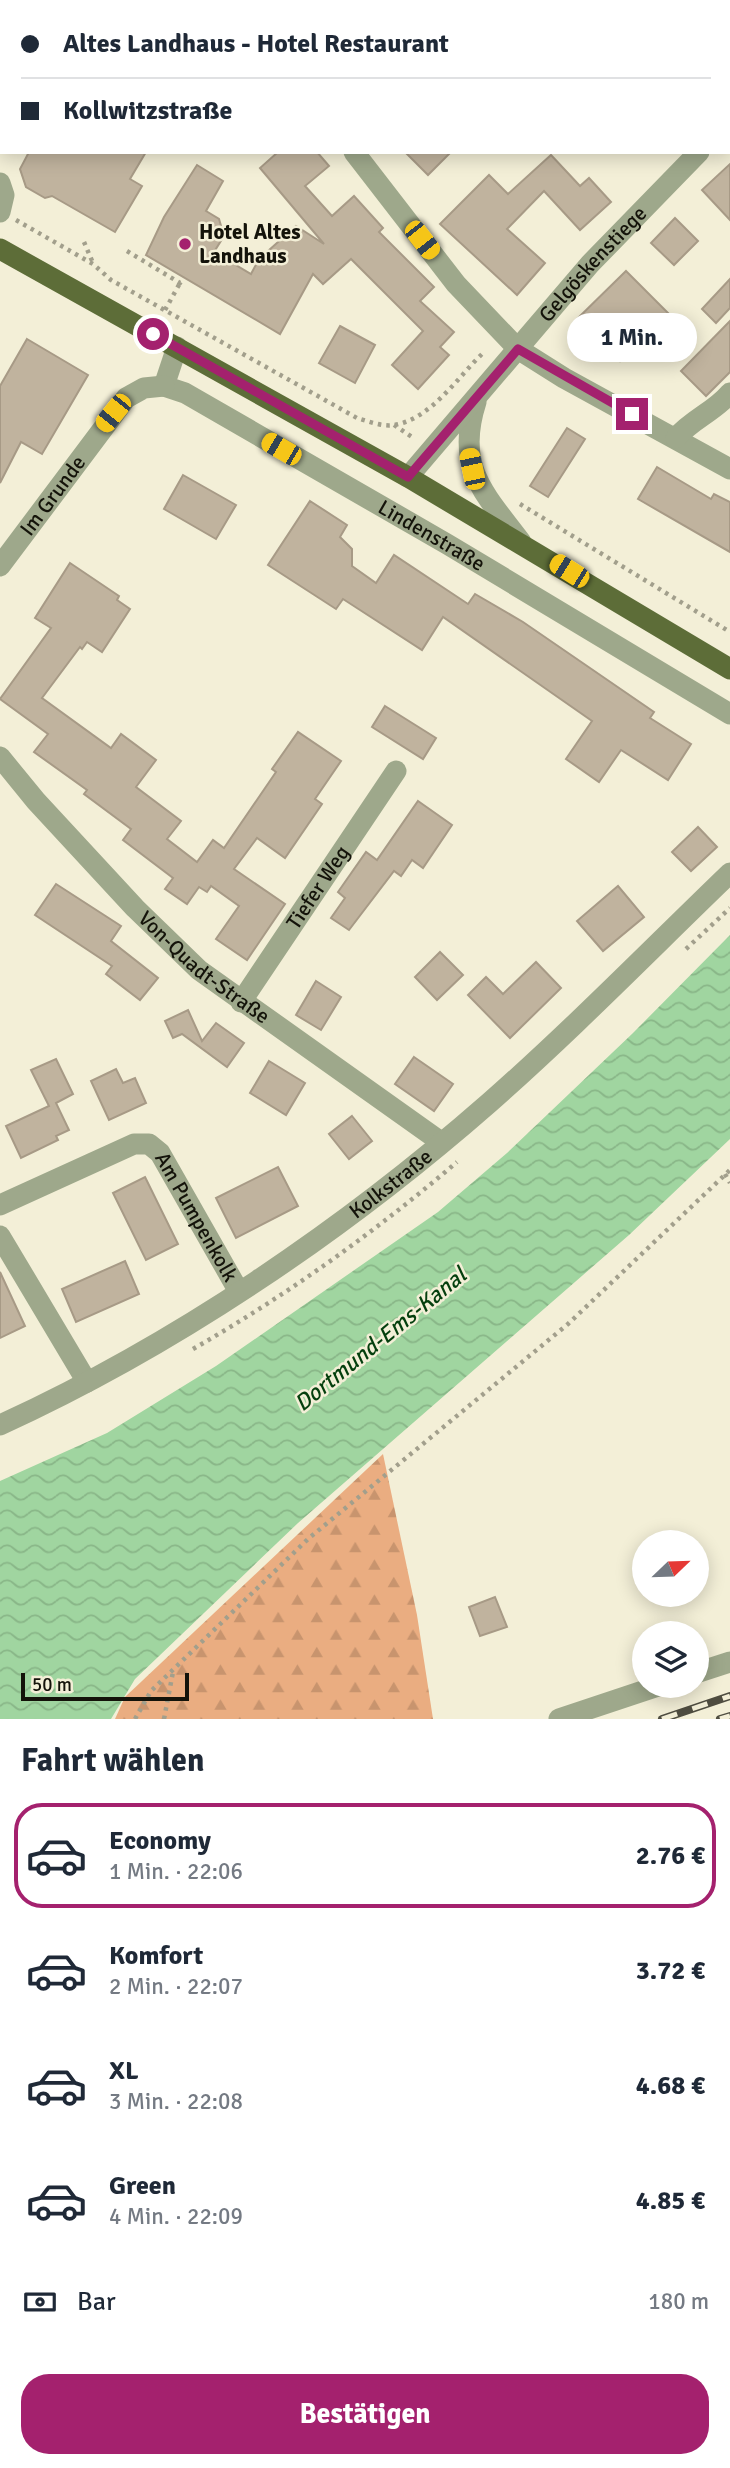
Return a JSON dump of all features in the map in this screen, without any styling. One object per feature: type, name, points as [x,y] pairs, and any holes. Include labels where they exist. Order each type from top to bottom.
[{"type":"main road","name":"Lindenstraße","points":[[0,249],[521,542],[730,669]]},
{"type":"street","points":[[356,154],[456,284],[518,349],[564,378],[730,469]]},
{"type":"street","name":"Gelgöskenstiege","points":[[408,477],[590,264],[696,154]]},
{"type":"street","points":[[0,183],[4,195],[0,211]]},
{"type":"street","points":[[164,386],[177,347]]},
{"type":"street","name":"Im Grunde","points":[[2,560],[125,398],[144,388],[164,386]]},
{"type":"street","name":"Lindenstraße","points":[[164,386],[185,393],[447,544],[730,714]]},
{"type":"street","points":[[676,438],[689,422],[719,405],[730,393]]},
{"type":"street","points":[[477,397],[467,429],[472,469],[482,490],[521,542]]},
{"type":"street","name":"Von-Quadt-Straße","points":[[0,757],[36,801],[135,908],[199,970],[241,1002],[351,1075],[440,1142]]},
{"type":"street","name":"Tiefer Weg","points":[[241,1002],[396,771]]},
{"type":"street","name":"Kolkstraße","points":[[0,1425],[154,1346],[346,1218],[489,1102],[730,873]]},
{"type":"street","name":"Am Pumpenkolk","points":[[0,1205],[134,1144],[149,1144],[160,1153],[238,1290]]},
{"type":"street","points":[[0,1236],[87,1382]]},
{"type":"street","points":[[709,1669],[730,1662]]},
{"type":"street","points":[[559,1719],[632,1695]]},
{"type":"path","points":[[0,211],[93,264],[111,280],[357,418],[379,424],[394,425],[429,408],[482,354],[518,349]]},
{"type":"path","points":[[84,242],[93,264]]},
{"type":"path","points":[[127,251],[182,280],[165,310]]},
{"type":"path","points":[[518,502],[730,632]]},
{"type":"path","points":[[728,1172],[730,1183]]},
{"type":"path","points":[[135,1719],[151,1691],[308,1539],[568,1324],[728,1172]]},
{"type":"path","points":[[163,1719],[173,1671]]},
{"type":"green space","points":[[383,1454],[417,1615],[433,1719],[115,1719],[125,1697]]},
{"type":"water","name":"Dortmund-Ems-Kanal","points":[[730,935],[730,1139],[629,1235],[298,1523],[135,1679],[111,1719],[0,1719],[0,1481],[107,1433],[216,1366],[438,1212],[507,1153],[633,1033]]},
{"type":"building","points":[[28,154],[145,154],[130,179],[142,186],[115,232],[52,196],[45,198],[26,187],[20,169]]},
{"type":"building","points":[[276,154],[319,154],[329,166],[305,186],[332,216],[354,196],[383,228],[379,232],[434,287],[420,301],[454,332],[440,347],[449,355],[418,389],[392,365],[423,331],[351,259],[323,284],[313,274],[280,334],[146,255],[164,217],[197,165],[223,181],[206,211],[219,219],[224,236],[214,252],[251,274],[259,259],[296,226],[324,244],[260,168]]},
{"type":"building","points":[[407,154],[449,154],[428,175]]},
{"type":"building","points":[[551,155],[580,186],[589,178],[611,202],[580,230],[544,191],[507,229],[545,263],[517,295],[440,224],[489,175],[508,194]]},
{"type":"building","points":[[730,164],[730,220],[702,190]]},
{"type":"building","points":[[675,218],[698,241],[674,265],[651,243]]},
{"type":"building","points":[[626,271],[673,318],[636,354],[631,349],[620,361],[578,318]]},
{"type":"building","points":[[730,279],[730,308],[716,323],[702,309]]},
{"type":"building","points":[[730,321],[730,372],[706,396],[681,371]]},
{"type":"building","points":[[340,326],[375,345],[355,383],[319,363]]},
{"type":"building","points":[[27,339],[88,375],[42,454],[21,442],[0,483],[0,386]]},
{"type":"building","points":[[567,428],[585,439],[548,497],[530,486]]},
{"type":"building","points":[[657,467],[711,499],[714,494],[730,502],[730,552],[638,499]]},
{"type":"building","points":[[183,475],[236,505],[216,539],[164,509]]},
{"type":"building","points":[[310,501],[347,525],[340,537],[352,549],[352,566],[376,583],[394,555],[468,604],[475,594],[523,622],[654,712],[650,718],[691,744],[668,780],[621,750],[599,782],[566,759],[592,721],[443,617],[422,650],[343,599],[336,609],[268,565]]},
{"type":"building","points":[[70,563],[119,596],[117,600],[130,609],[102,652],[87,642],[82,649],[80,647],[42,698],[111,748],[121,734],[156,760],[136,787],[181,821],[167,839],[197,862],[213,840],[224,848],[276,772],[272,769],[298,732],[341,761],[315,799],[322,804],[285,858],[257,838],[234,869],[285,904],[247,960],[216,939],[239,906],[211,886],[207,892],[199,887],[187,904],[165,889],[173,878],[123,840],[131,829],[84,794],[87,790],[34,752],[48,734],[0,699],[51,628],[35,618]]},
{"type":"building","points":[[385,706],[436,738],[423,759],[372,727]]},
{"type":"building","points":[[418,801],[452,825],[423,868],[412,860],[401,876],[394,871],[349,930],[331,918],[345,898],[338,892],[366,852],[377,860]]},
{"type":"building","points":[[698,827],[717,847],[691,871],[672,852]]},
{"type":"building","points":[[56,884],[121,926],[111,941],[158,978],[140,1000],[106,974],[112,966],[35,915]]},
{"type":"building","points":[[618,886],[644,917],[603,951],[577,921]]},
{"type":"building","points":[[440,952],[463,975],[437,1000],[415,977]]},
{"type":"building","points":[[536,962],[561,988],[510,1038],[468,995],[486,977],[503,994]]},
{"type":"building","points":[[316,981],[341,997],[321,1030],[296,1015]]},
{"type":"building","points":[[188,1010],[202,1041],[216,1023],[244,1043],[227,1067],[182,1034],[173,1038],[165,1021]]},
{"type":"building","points":[[414,1057],[453,1084],[434,1111],[395,1084]]},
{"type":"building","points":[[56,1059],[73,1094],[56,1103],[69,1130],[56,1136],[58,1140],[21,1158],[6,1126],[49,1106],[31,1070]]},
{"type":"building","points":[[269,1061],[305,1083],[286,1115],[250,1093]]},
{"type":"building","points":[[116,1069],[123,1083],[135,1078],[146,1103],[109,1120],[91,1081]]},
{"type":"building","points":[[352,1116],[372,1141],[349,1159],[329,1134]]},
{"type":"building","points":[[278,1167],[298,1206],[236,1238],[216,1198]]},
{"type":"building","points":[[145,1177],[178,1244],[146,1260],[113,1193]]},
{"type":"building","points":[[125,1261],[139,1294],[76,1322],[62,1289]]},
{"type":"building","points":[[0,1272],[25,1326],[0,1338]]},
{"type":"building","points":[[495,1597],[507,1627],[480,1636],[469,1607]]},
{"type":"railway","points":[[662,1719],[730,1696]]},
{"type":"railway","points":[[720,1719],[730,1716]]},
{"type":"place","name":"Hotel Altes Landhaus","points":[[185,244]]},
{"type":"route","points":[[153,334],[408,477],[518,349],[564,378],[632,414]]}]
